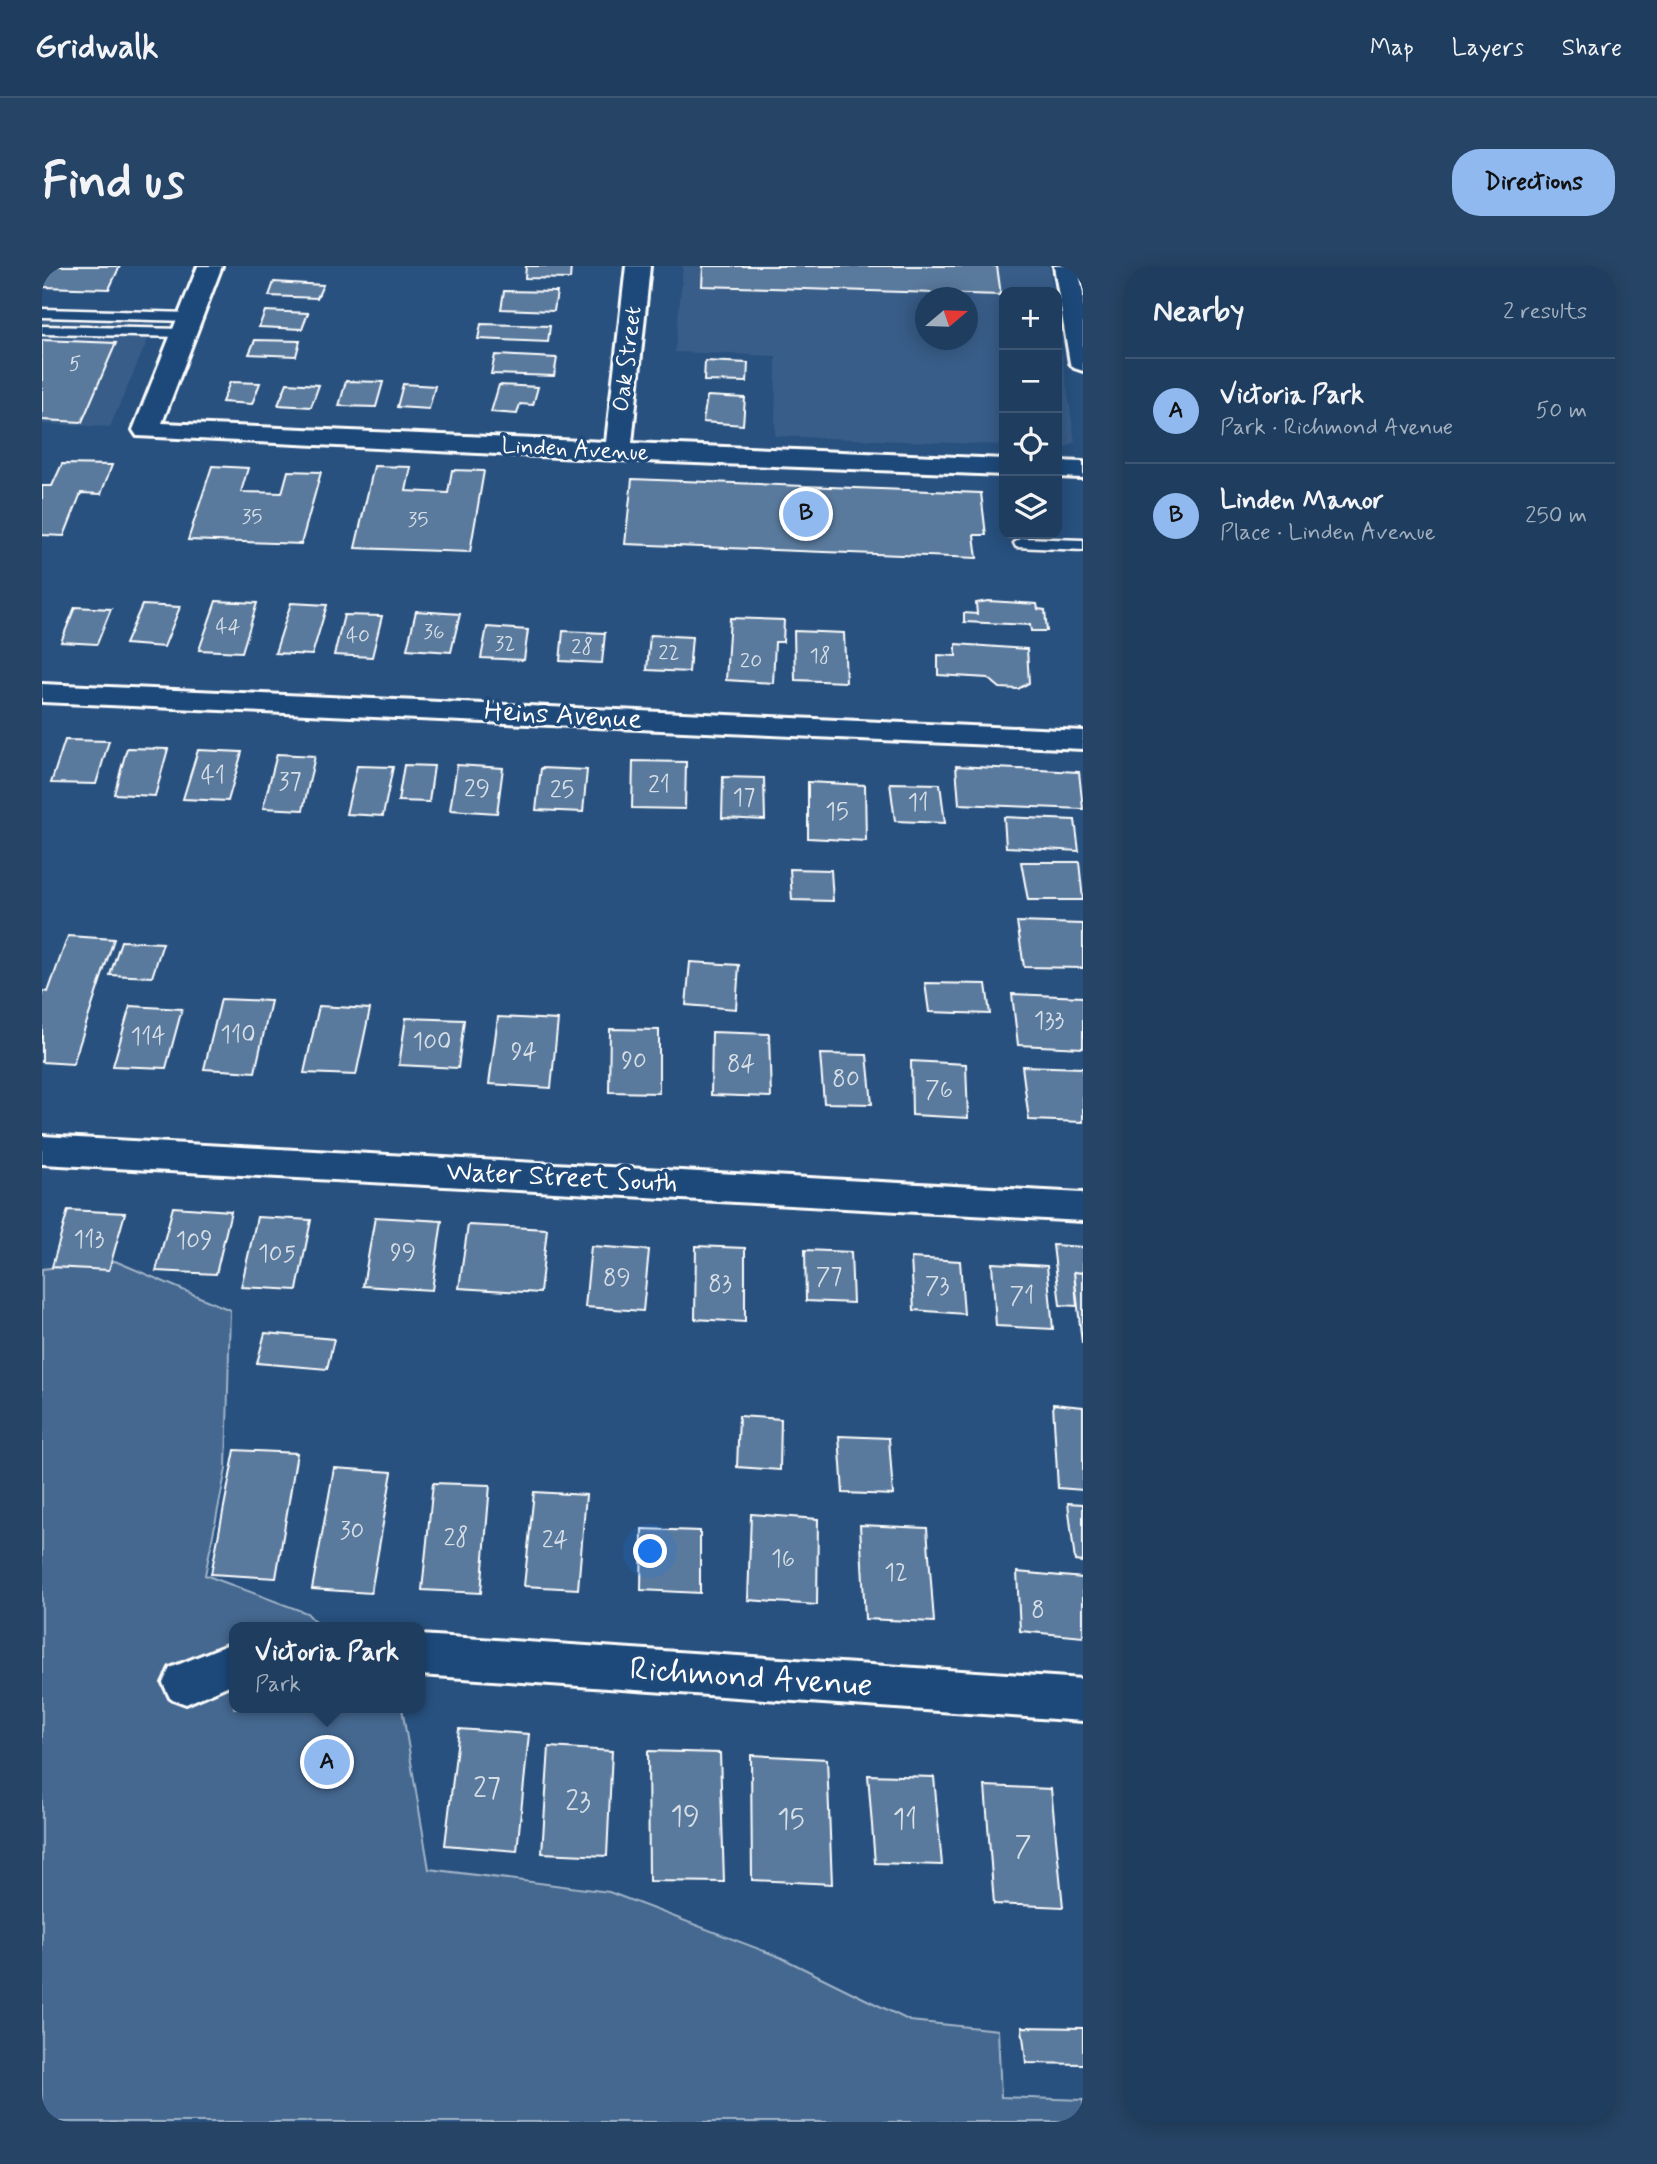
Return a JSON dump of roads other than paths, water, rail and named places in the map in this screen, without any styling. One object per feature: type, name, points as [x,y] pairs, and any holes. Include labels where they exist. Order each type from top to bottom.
[{"type":"street","points":[[187,325],[210,266]]},
{"type":"street","name":"Oak Street","points":[[618,452],[638,266]]},
{"type":"street","points":[[1066,266],[1083,363]]},
{"type":"street","name":"Linden Avenue","points":[[187,325],[146,430],[999,467]]},
{"type":"street","points":[[1062,469],[1083,470]]},
{"type":"street","name":"Heins Avenue","points":[[42,693],[1083,740]]},
{"type":"street","name":"Water Street South","points":[[42,1150],[1083,1207]]},
{"type":"street","name":"Richmond Avenue","points":[[425,1655],[1083,1700]]},
{"type":"street","points":[[186,1683],[229,1664]]},
{"type":"lane","points":[[42,313],[187,325]]},
{"type":"lane","points":[[42,330],[187,325]]},
{"type":"lane","points":[[1022,543],[1083,545]]},
{"type":"place","name":"Linden Manor","points":[[806,514]]},
{"type":"place","name":"Victoria Park","points":[[327,1762]]}]
